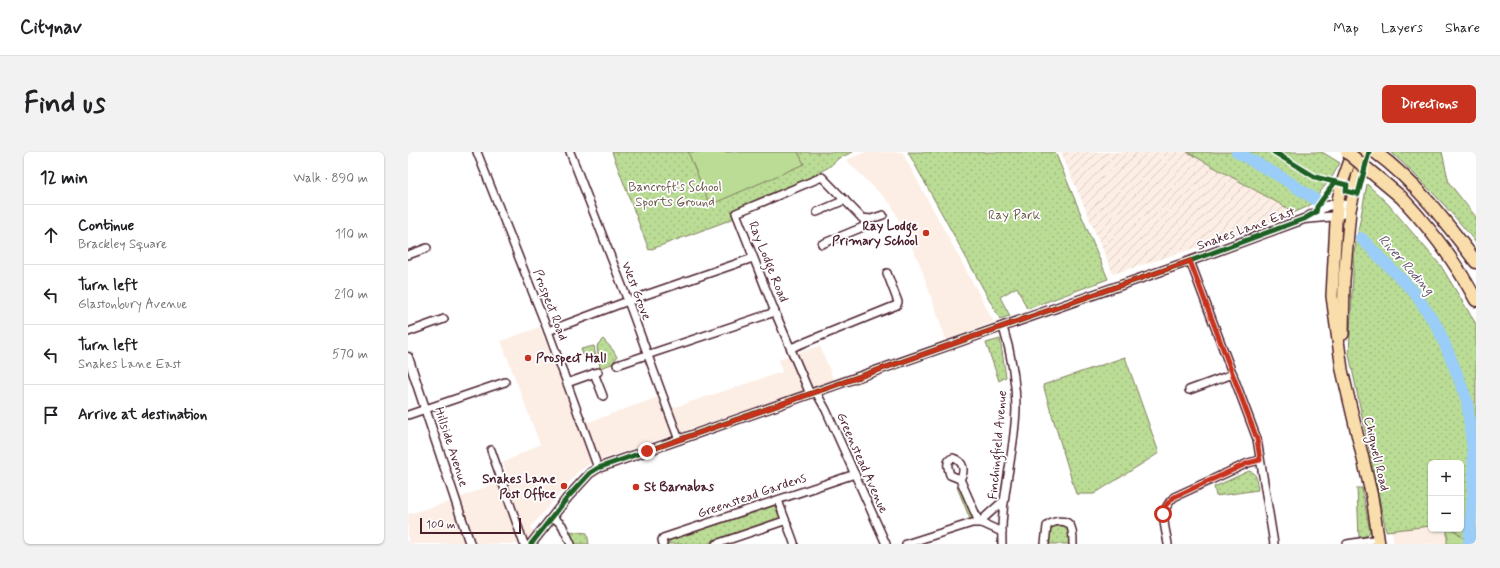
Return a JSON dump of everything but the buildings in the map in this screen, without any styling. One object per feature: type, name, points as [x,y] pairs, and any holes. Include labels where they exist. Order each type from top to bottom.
[{"type":"highway","points":[[1347,152],[1401,197],[1418,216],[1440,243],[1476,300]]},
{"type":"highway","points":[[1375,152],[1416,188],[1447,223],[1476,262]]},
{"type":"main road","name":"Chigwell Road","points":[[1353,152],[1337,204],[1332,296],[1342,370],[1372,497],[1379,542]]},
{"type":"main road","name":"Chigwell Road","points":[[1342,370],[1344,280],[1350,210],[1363,152]]},
{"type":"street","name":"Prospect Road","points":[[477,152],[548,331],[598,468]]},
{"type":"street","name":"West Grove","points":[[570,152],[628,301],[679,440]]},
{"type":"street","name":"Ray Lodge Road","points":[[813,393],[775,312],[736,215],[737,212],[824,178],[863,219]]},
{"type":"street","points":[[817,212],[844,200]]},
{"type":"street","points":[[1337,204],[1345,205],[1350,210],[1337,216]]},
{"type":"street","name":"Snakes Lane East","points":[[531,544],[554,517],[568,497],[590,473],[598,468],[1190,261],[1304,219],[1327,206],[1337,204]]},
{"type":"street","points":[[822,244],[863,227],[865,223],[863,219],[871,220],[883,215]]},
{"type":"street","name":"Snakes Lane East","points":[[1304,219],[1337,216]]},
{"type":"street","points":[[408,255],[426,248]]},
{"type":"street","points":[[548,331],[628,301],[753,258]]},
{"type":"street","points":[[1190,261],[1257,439],[1274,544]]},
{"type":"street","points":[[791,348],[898,304],[887,273]]},
{"type":"street","points":[[617,365],[648,356],[775,312]]},
{"type":"street","points":[[408,332],[444,319]]},
{"type":"street","name":"Finchingfield Avenue","points":[[1002,544],[1004,502],[1014,433],[1016,403],[1015,377],[1003,327]]},
{"type":"street","name":"Hillside Avenue","points":[[408,357],[470,544]]},
{"type":"street","points":[[567,383],[596,372],[603,396]]},
{"type":"street","points":[[1189,390],[1233,374]]},
{"type":"street","points":[[408,415],[506,382]]},
{"type":"street","name":"Greenstead Avenue","points":[[813,393],[855,474],[886,544]]},
{"type":"street","points":[[491,450],[524,544]]},
{"type":"street","points":[[1168,544],[1163,514],[1166,505],[1174,497],[1248,463],[1260,460]]},
{"type":"street","name":"Greenstead Gardens","points":[[663,544],[663,538],[855,474]]},
{"type":"street","points":[[960,479],[980,522],[1002,532]]},
{"type":"street","points":[[778,500],[784,521],[788,524],[794,543]]},
{"type":"street","points":[[906,544],[980,522],[1002,502],[1004,502]]},
{"type":"street","points":[[554,517],[562,525],[571,544]]},
{"type":"street","points":[[716,544],[784,521]]},
{"type":"street","points":[[1045,544],[1047,526],[1052,523],[1062,522],[1067,522],[1072,528],[1073,544]]},
{"type":"street","points":[[1347,544],[1379,542]]},
{"type":"shaded area","name":"Ray Lodge Primary School","points":[[865,152],[902,152],[994,322],[946,340],[919,262],[891,204],[846,160]]},
{"type":"shaded area","points":[[1061,152],[1187,152],[1287,208],[1284,216],[1263,226],[1254,226],[1253,230],[1113,274]]},
{"type":"shaded area","points":[[540,327],[578,426],[658,397],[663,411],[782,372],[779,359],[820,346],[834,380],[591,463],[578,472],[531,527],[536,544],[408,544],[408,514],[449,502],[508,478],[503,463],[540,444],[501,341]]},
{"type":"shaded area","points":[[1428,526],[1428,532],[1447,532],[1447,544],[1394,544],[1391,530]]},
{"type":"green space","name":"Bancroft's School Sports Ground","points":[[612,152],[853,152],[839,158],[829,167],[730,220],[649,250]]},
{"type":"green space","points":[[688,152],[798,152],[804,164],[710,205]]},
{"type":"green space","name":"Ray Park","points":[[908,152],[1055,152],[1108,279],[1027,309],[1017,287],[1000,297],[1010,316],[1000,319]]},
{"type":"green space","points":[[1187,152],[1322,152],[1340,163],[1332,177],[1309,206],[1291,214],[1287,208]]},
{"type":"green space","points":[[1391,152],[1442,152],[1449,183],[1476,217],[1476,243],[1435,196]]},
{"type":"green space","points":[[1367,184],[1388,204],[1441,266],[1476,324],[1476,528],[1469,543],[1456,532],[1464,532],[1464,460],[1428,460],[1428,526],[1386,531],[1349,354],[1354,253]]},
{"type":"green space","points":[[603,339],[617,357],[612,364],[600,368],[597,347]]},
{"type":"green space","points":[[1000,339],[1006,377],[999,381],[986,343]]},
{"type":"green space","points":[[594,346],[596,358],[590,356],[584,357],[581,349]]},
{"type":"green space","points":[[1125,357],[1159,453],[1094,494],[1076,494],[1043,385]]},
{"type":"green space","points":[[1249,471],[1254,473],[1256,477],[1258,490],[1216,496],[1214,487]]},
{"type":"green space","points":[[960,483],[973,512],[972,519],[970,519],[957,487]]},
{"type":"green space","points":[[1357,488],[1362,488],[1370,532],[1366,536],[1359,537]]},
{"type":"green space","points":[[777,503],[782,520],[707,544],[668,544],[673,537]]},
{"type":"green space","points":[[1064,525],[1069,532],[1070,544],[1048,544],[1050,527]]},
{"type":"green space","points":[[1476,528],[1476,544],[1447,544],[1447,532],[1456,532],[1469,543]]},
{"type":"green space","points":[[569,531],[587,533],[589,544],[575,544]]},
{"type":"waterway","name":"River Roding","points":[[1237,152],[1281,177],[1316,200]]},
{"type":"waterway","name":"River Roding","points":[[1361,238],[1414,292],[1438,328],[1467,401],[1473,452],[1474,478],[1469,544]]},
{"type":"cycle path","points":[[1274,152],[1315,177],[1347,185],[1346,191],[1358,194],[1369,152]]},
{"type":"cycle path","points":[[531,544],[568,497],[590,473],[598,468],[1190,261],[1304,219],[1316,212],[1317,207],[1335,182]]},
{"type":"place","name":"Ray Lodge Primary School","points":[[926,233]]},
{"type":"place","name":"Prospect Hall","points":[[528,358]]},
{"type":"place","name":"Snakes Lane Post Office","points":[[564,486]]},
{"type":"place","name":"St Barnabas","points":[[636,487]]},
{"type":"route","points":[[647,451],[1190,261],[1257,439],[1260,460],[1248,463],[1174,497],[1166,505],[1163,514]]}]
